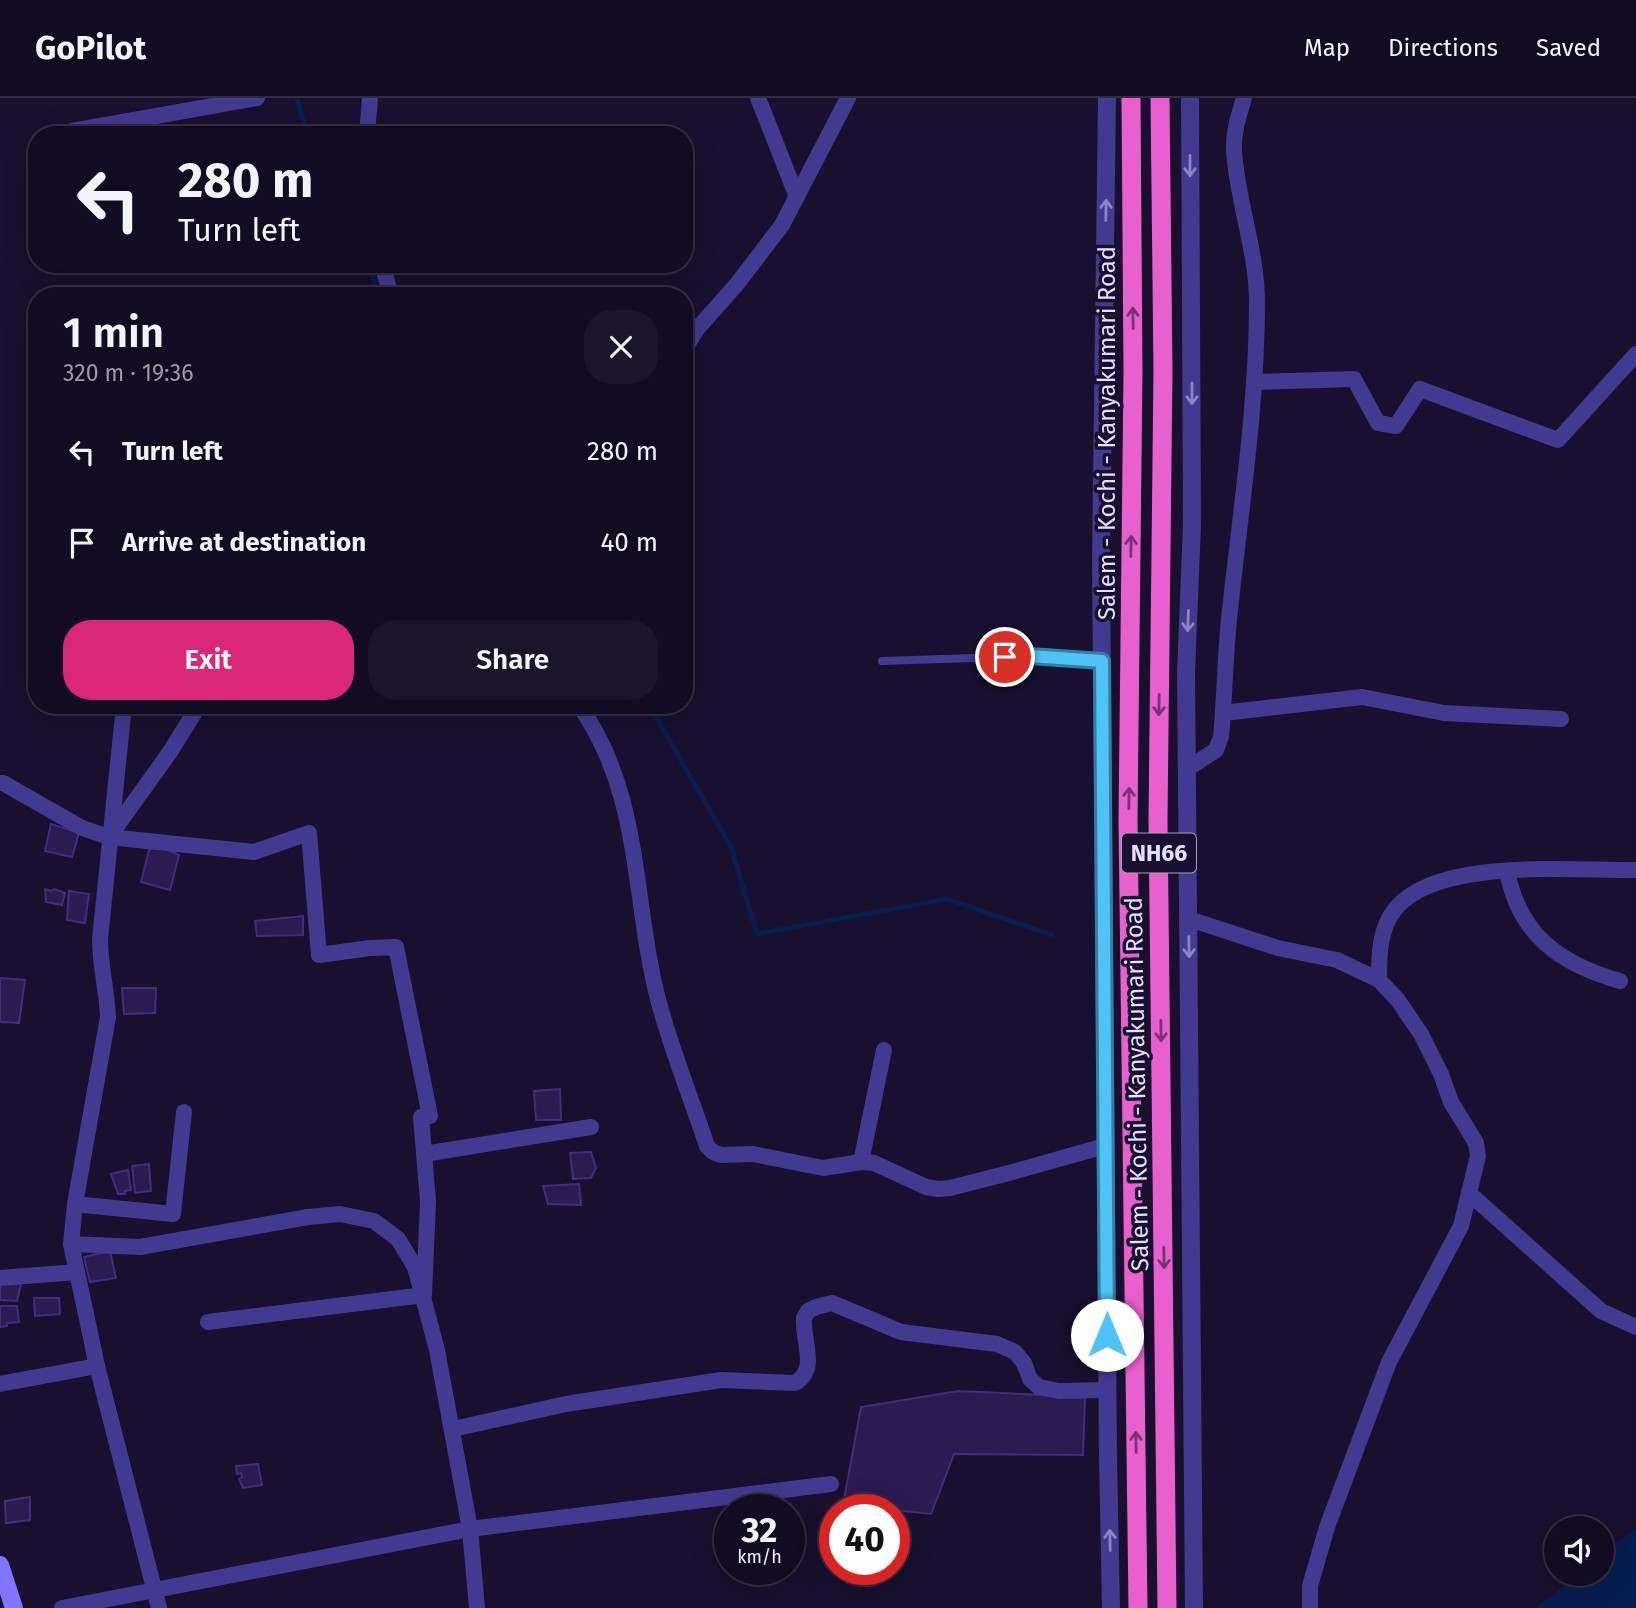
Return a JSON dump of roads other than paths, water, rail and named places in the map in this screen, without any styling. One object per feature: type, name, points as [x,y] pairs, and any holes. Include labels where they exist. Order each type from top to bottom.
[{"type":"highway","name":"Salem - Kochi - Kanyakumari Road","points":[[1131,98],[1133,371],[1128,820],[1138,1608]]},
{"type":"highway","name":"Salem - Kochi - Kanyakumari Road","points":[[1160,98],[1163,385],[1158,820],[1167,1608]]},
{"type":"main road","points":[[0,1565],[14,1608]]},
{"type":"street","points":[[100,126],[257,98]]},
{"type":"street","points":[[368,126],[370,98]]},
{"type":"street","points":[[758,98],[797,197]]},
{"type":"street","points":[[693,335],[782,225],[848,98]]},
{"type":"street","points":[[1107,98],[1102,661],[1111,1608]]},
{"type":"street","points":[[1190,98],[1192,524],[1186,673],[1194,1608]]},
{"type":"street","points":[[1187,769],[1216,750],[1221,737],[1229,613],[1254,382],[1257,301],[1255,267],[1234,149],[1236,124],[1244,98]]},
{"type":"street","points":[[1254,382],[1354,379],[1378,423],[1396,426],[1420,389],[1558,440],[1636,354]]},
{"type":"street","points":[[1223,713],[1362,697],[1444,713],[1561,719]]},
{"type":"street","points":[[123,714],[100,939],[100,964],[107,995],[108,1017],[75,1204],[71,1244],[97,1366],[159,1608]]},
{"type":"street","points":[[109,837],[170,752],[193,714]]},
{"type":"street","points":[[584,714],[604,749],[623,798],[632,835],[641,911],[659,1003],[708,1146],[713,1152],[721,1155],[752,1154],[823,1168],[861,1162],[874,1163],[926,1187],[950,1188],[1105,1146]]},
{"type":"street","points":[[0,783],[82,828],[109,837],[188,843],[254,852],[309,833],[318,956],[396,947],[430,1116],[421,1117],[428,1202],[424,1295]]},
{"type":"street","points":[[1379,980],[1384,930],[1394,910],[1408,896],[1427,885],[1470,874],[1507,871],[1636,870]]},
{"type":"street","points":[[1507,871],[1517,904],[1538,938],[1559,955],[1592,973],[1620,981]]},
{"type":"street","points":[[1189,919],[1278,948],[1337,960],[1379,980],[1421,1034],[1451,1101],[1476,1143],[1478,1156],[1461,1226],[1389,1362],[1318,1556],[1310,1586],[1310,1608]]},
{"type":"street","points":[[861,1162],[884,1050]]},
{"type":"street","points":[[75,1204],[173,1214],[184,1112]]},
{"type":"street","points":[[424,1154],[591,1128]]},
{"type":"street","points":[[1470,1194],[1601,1311],[1636,1327]]},
{"type":"street","points":[[71,1244],[140,1247],[308,1217],[340,1214],[374,1221],[398,1239],[415,1267],[424,1295],[453,1429],[470,1529],[477,1608]]},
{"type":"street","points":[[0,1278],[76,1272]]},
{"type":"street","points":[[208,1322],[424,1295]]},
{"type":"street","points":[[453,1429],[566,1404],[721,1380],[795,1383],[808,1371],[804,1318],[808,1311],[832,1303],[901,1332],[997,1344],[1015,1352],[1024,1363],[1030,1379],[1039,1387],[1059,1391],[1107,1390]]},
{"type":"street","points":[[0,1384],[97,1366]]},
{"type":"street","points":[[62,1608],[470,1529],[831,1485]]},
{"type":"lane","points":[[882,661],[1030,656],[1102,661]]},
{"type":"water","points":[[1636,1528],[1636,1608],[1536,1608],[1564,1586],[1614,1586],[1614,1546]]},
{"type":"waterway","points":[[297,98],[305,126]]},
{"type":"waterway","points":[[372,273],[375,287]]},
{"type":"waterway","points":[[654,714],[731,847],[757,934],[947,899],[1052,935]]}]
